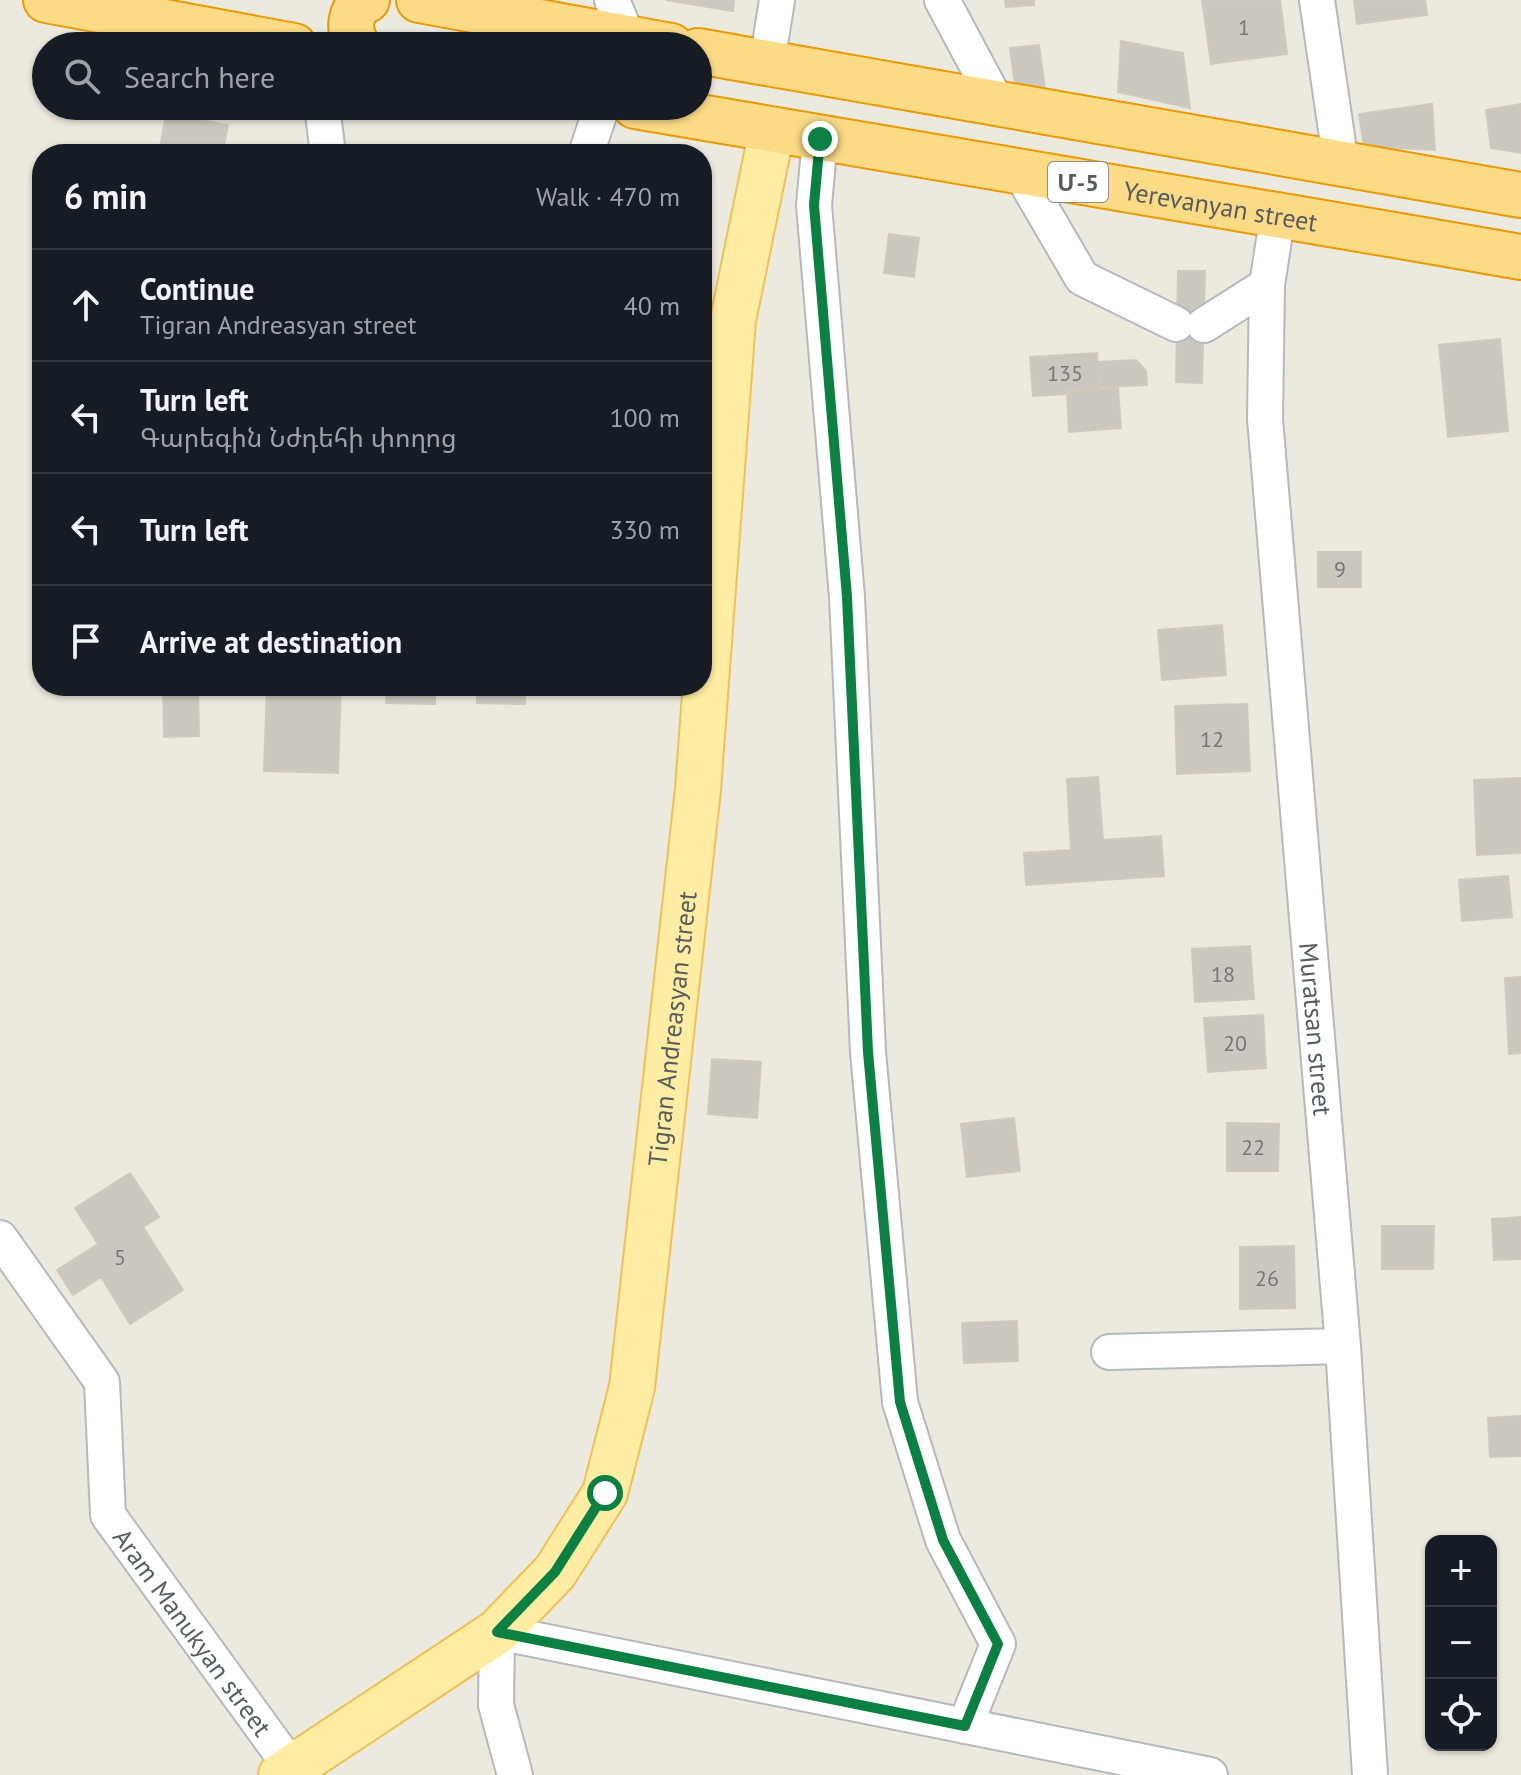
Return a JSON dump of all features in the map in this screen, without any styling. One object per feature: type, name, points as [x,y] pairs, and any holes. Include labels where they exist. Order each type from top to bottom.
[{"type":"highway","points":[[46,0],[219,32]]},
{"type":"highway","points":[[351,32],[351,20],[361,3],[367,0]]},
{"type":"highway","points":[[419,0],[620,19],[645,32]]},
{"type":"highway","name":"Մ-5","points":[[712,53],[1521,195]]},
{"type":"highway","name":"Yerevanyan street","points":[[712,119],[1022,175],[1154,193],[1521,257]]},
{"type":"main road","name":"Tigran Andreasyan street","points":[[712,601],[733,320],[772,130]]},
{"type":"main road","name":"Tigran Andreasyan street","points":[[286,1771],[497,1632],[555,1572],[605,1493],[632,1387],[698,789],[705,696]]},
{"type":"street","points":[[767,63],[777,0]]},
{"type":"street","points":[[942,0],[998,105]]},
{"type":"street","points":[[1317,0],[1341,164]]},
{"type":"street","points":[[324,120],[327,144]]},
{"type":"street","points":[[589,144],[597,120]]},
{"type":"street","points":[[820,139],[814,205],[847,597],[868,1052],[900,1402],[943,1540],[998,1644],[965,1726]]},
{"type":"street","points":[[1022,175],[1082,278],[1190,324],[1267,285]]},
{"type":"street","name":"Muratsan street","points":[[1278,214],[1267,285],[1265,419],[1343,1346],[1370,1775]]},
{"type":"street","name":"Aram Manukyan street","points":[[0,1238],[102,1382],[108,1515],[286,1771]]},
{"type":"street","points":[[1109,1352],[1343,1346]]},
{"type":"street","points":[[515,1775],[496,1705],[497,1632],[1210,1775]]},
{"type":"building","points":[[666,0],[734,0],[733,11]]},
{"type":"building","points":[[1005,0],[1034,0],[1034,5],[1006,7]]},
{"type":"building","points":[[1202,0],[1280,0],[1287,54],[1211,64]]},
{"type":"building","points":[[1354,0],[1425,0],[1427,15],[1357,24]]},
{"type":"building","points":[[1121,41],[1183,53],[1190,108],[1118,92]]},
{"type":"building","points":[[1039,45],[1045,89],[1015,85],[1010,48]]},
{"type":"building","points":[[1432,104],[1435,150],[1364,146],[1359,114]]},
{"type":"building","points":[[1521,104],[1521,153],[1491,148],[1486,110]]},
{"type":"building","points":[[165,120],[200,120],[228,125],[224,144],[161,144]]},
{"type":"building","points":[[889,234],[919,238],[914,277],[884,273]]},
{"type":"building","points":[[1178,271],[1205,271],[1202,383],[1176,382]]},
{"type":"building","points":[[1500,339],[1508,431],[1448,437],[1439,345]]},
{"type":"building","points":[[1097,353],[1099,388],[1033,396],[1030,357]]},
{"type":"building","points":[[1136,360],[1146,371],[1147,385],[1100,387],[1099,362]]},
{"type":"building","points":[[1118,388],[1121,428],[1069,432],[1067,392]]},
{"type":"building","points":[[1318,552],[1361,552],[1361,587],[1318,587]]},
{"type":"building","points":[[1222,625],[1226,675],[1162,680],[1158,630]]},
{"type":"building","points":[[163,696],[198,696],[199,736],[164,737]]},
{"type":"building","points":[[267,696],[341,696],[338,773],[264,771]]},
{"type":"building","points":[[386,696],[435,696],[435,704],[386,703]]},
{"type":"building","points":[[477,696],[525,696],[525,704],[477,703]]},
{"type":"building","points":[[1247,704],[1250,771],[1177,774],[1175,706]]},
{"type":"building","points":[[1098,777],[1103,840],[1161,836],[1164,876],[1026,885],[1024,853],[1071,850],[1067,779]]},
{"type":"building","points":[[1521,778],[1521,853],[1477,855],[1474,780]]},
{"type":"building","points":[[1508,876],[1512,917],[1462,921],[1459,880]]},
{"type":"building","points":[[1250,946],[1254,999],[1195,1002],[1192,949]]},
{"type":"building","points":[[1521,977],[1521,1053],[1509,1054],[1505,978]]},
{"type":"building","points":[[1263,1015],[1266,1068],[1208,1072],[1204,1018]]},
{"type":"building","points":[[712,1059],[761,1062],[757,1118],[708,1114]]},
{"type":"building","points":[[1014,1118],[1020,1171],[967,1177],[961,1124]]},
{"type":"building","points":[[1227,1123],[1279,1124],[1278,1171],[1227,1171]]},
{"type":"building","points":[[130,1173],[159,1217],[143,1227],[183,1290],[130,1324],[101,1277],[73,1295],[57,1270],[98,1244],[75,1208]]},
{"type":"building","points":[[1521,1217],[1521,1259],[1494,1260],[1492,1219]]},
{"type":"building","points":[[1382,1226],[1434,1226],[1433,1269],[1382,1269]]},
{"type":"building","points":[[1294,1246],[1295,1308],[1240,1309],[1240,1247]]},
{"type":"building","points":[[1017,1321],[1018,1361],[964,1363],[962,1323]]},
{"type":"building","points":[[1521,1416],[1521,1456],[1490,1457],[1488,1418]]},
{"type":"route","points":[[605,1493],[555,1572],[497,1632],[965,1726],[998,1644],[943,1540],[900,1402],[868,1052],[847,597],[814,205],[820,139]]}]
